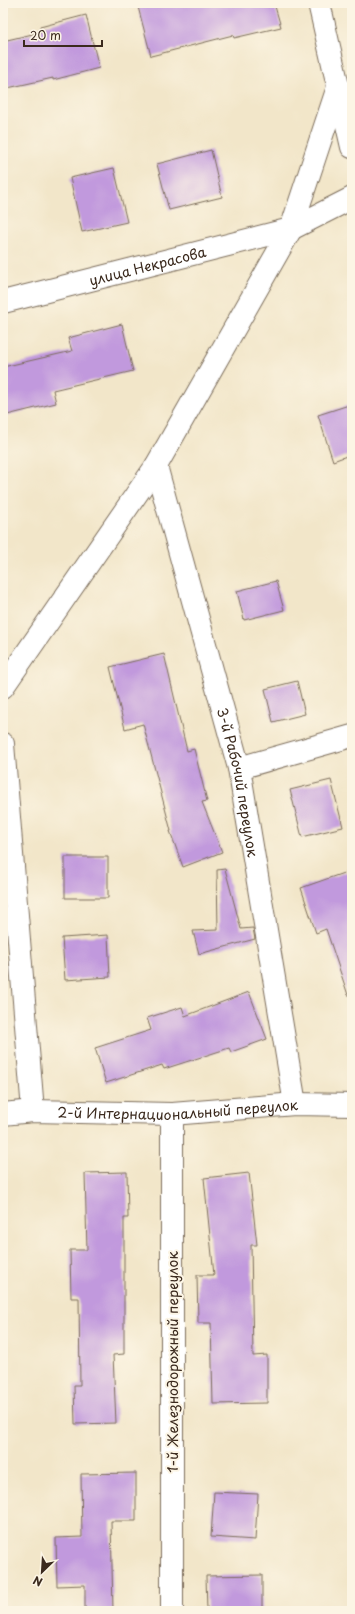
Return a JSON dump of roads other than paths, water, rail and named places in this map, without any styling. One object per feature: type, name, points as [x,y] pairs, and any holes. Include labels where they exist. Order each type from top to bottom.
[{"type":"street","points":[[319,3],[352,147]]},
{"type":"street","points":[[3,687],[156,466],[291,229],[338,87]]},
{"type":"street","name":"улица Некрасова","points":[[3,302],[291,229],[352,198]]},
{"type":"street","name":"3-й Рабочий переулок","points":[[156,466],[239,768],[295,1104]]},
{"type":"street","points":[[239,768],[352,736]]},
{"type":"street","points":[[3,744],[33,1111]]},
{"type":"street","name":"2-й Интернациональный переулок","points":[[3,1114],[33,1111],[172,1114],[295,1104],[352,1105]]},
{"type":"street","name":"1-й Железнодорожный переулок","points":[[172,1114],[172,1611]]}]
